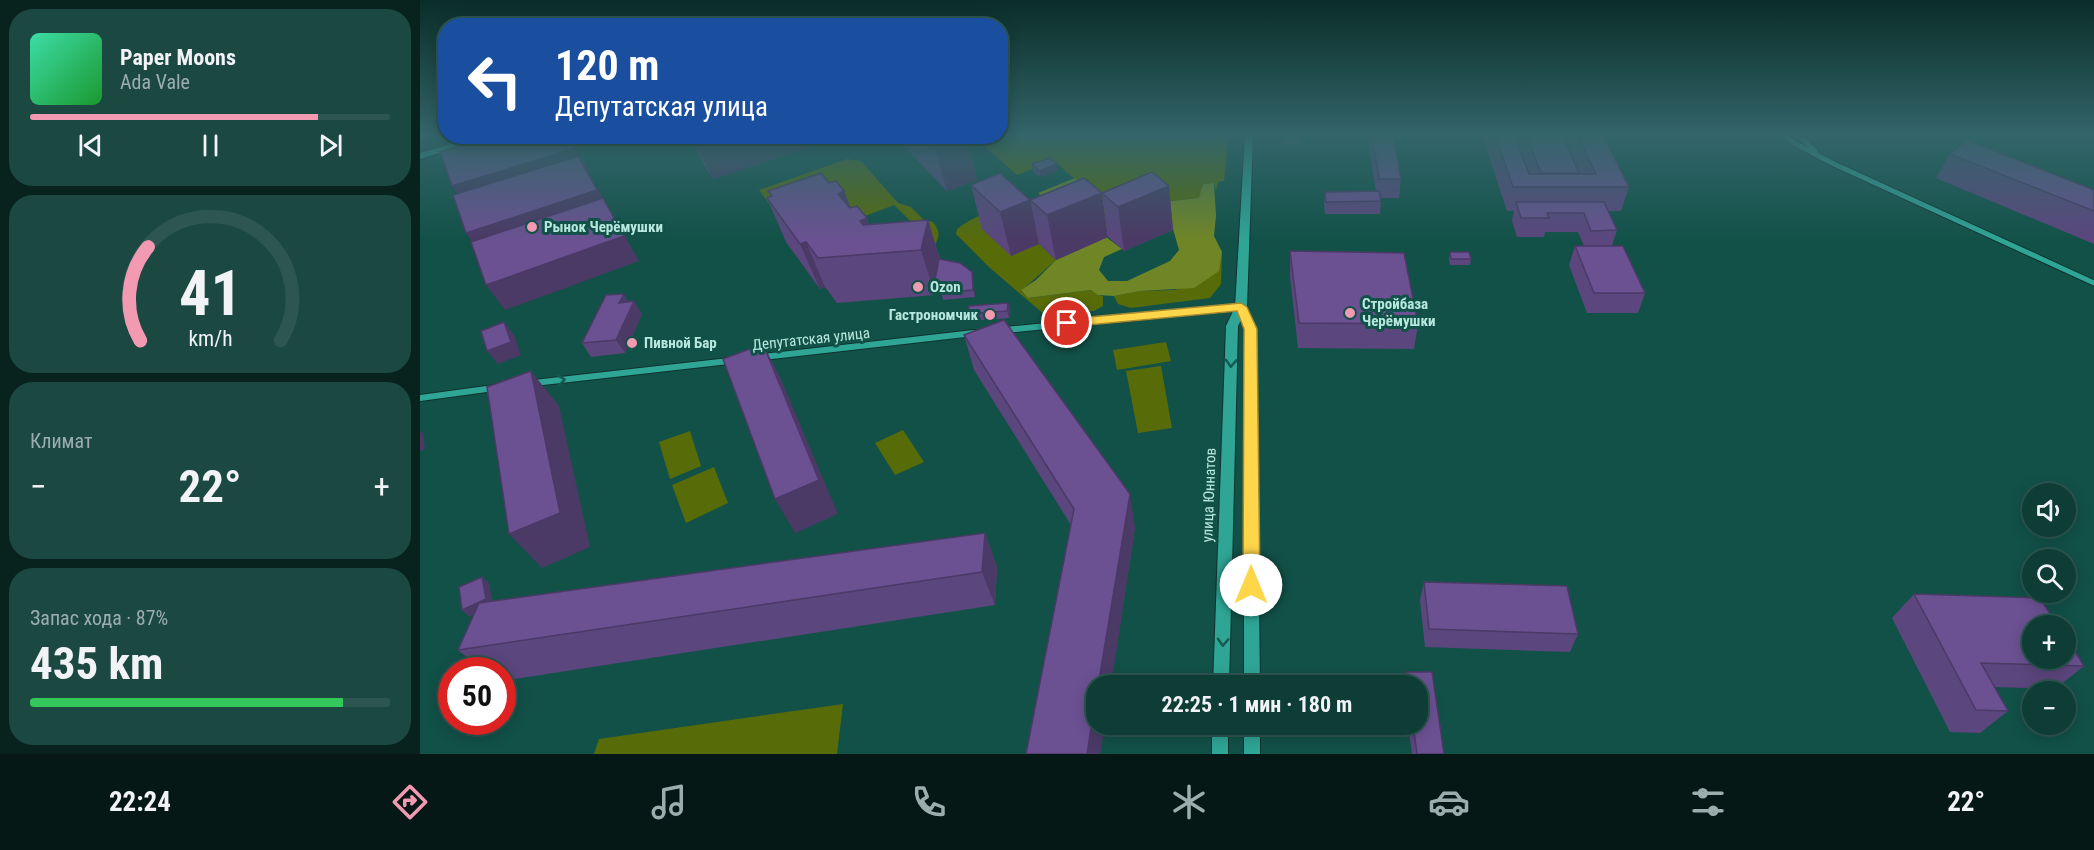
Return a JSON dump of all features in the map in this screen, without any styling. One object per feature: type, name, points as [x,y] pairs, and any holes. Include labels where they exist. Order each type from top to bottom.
[{"type":"main road","name":"улица Юннатов","points":[[1221,675],[1232,326],[1241,307],[1247,170]]},
{"type":"main road","name":"улица Юннатов","points":[[1241,307],[1251,329],[1252,675]]},
{"type":"main road","points":[[1220,735],[1220,754]]},
{"type":"main road","points":[[1252,735],[1252,754]]},
{"type":"street","points":[[1848,170],[2094,283]]},
{"type":"street","points":[[1001,330],[1241,307]]},
{"type":"street","name":"Депутатская улица","points":[[755,358],[979,333]]},
{"type":"street","name":"Депутатская улица","points":[[521,385],[733,360]]},
{"type":"street","points":[[420,398],[499,387]]},
{"type":"green space","points":[[815,170],[869,170],[898,203],[911,207],[924,220],[933,222],[937,228],[938,238],[935,245],[894,205],[857,219],[777,214],[759,190]]},
{"type":"green space","points":[[1012,170],[1030,170],[1017,175]]},
{"type":"green space","points":[[1065,170],[1225,170],[1224,181],[1218,182],[1216,190],[1214,183],[1203,184],[1200,198],[1169,201],[1128,191],[1102,202]]},
{"type":"green space","points":[[1075,178],[1102,201],[1128,191],[1170,201],[1199,198],[1203,184],[1214,183],[1216,216],[1214,236],[1222,252],[1219,271],[1194,288],[1140,291],[1114,296],[1098,295],[1091,290],[1028,298],[1021,290],[1036,280],[1056,260],[1106,237],[1122,249],[1104,257],[1099,270],[1108,281],[1127,281],[1170,261],[1179,250],[1173,229],[1156,216],[1108,237],[1090,222],[1039,244],[1042,233],[1068,219],[1038,193]]},
{"type":"green space","points":[[1011,206],[1042,233],[1039,244],[1056,260],[1021,291],[1029,298],[1092,290],[1103,296],[1103,306],[1094,311],[1045,315],[990,268],[956,234],[957,229],[976,218]]},
{"type":"green space","points":[[1222,252],[1221,284],[1210,298],[1131,308],[1118,304],[1114,296],[1140,291],[1175,290],[1218,271]]},
{"type":"green space","points":[[1166,342],[1171,361],[1117,370],[1113,350]]},
{"type":"green space","points":[[1161,366],[1172,428],[1138,433],[1126,371]]},
{"type":"green space","points":[[903,430],[924,462],[895,475],[875,443]]},
{"type":"green space","points":[[690,431],[701,466],[670,479],[659,442]]},
{"type":"green space","points":[[714,467],[728,503],[686,523],[672,485]]},
{"type":"green space","points":[[843,704],[837,754],[594,754],[599,739]]},
{"type":"building","points":[[446,170],[504,170],[452,186]]},
{"type":"building","points":[[533,170],[586,170],[597,190],[466,233],[453,195]]},
{"type":"building","points":[[1378,170],[1399,170],[1401,179],[1379,179]]},
{"type":"building","points":[[1507,170],[1528,170],[1529,174],[1596,174],[1594,170],[1621,170],[1629,187],[1513,187]]},
{"type":"building","points":[[1540,170],[1578,170],[1579,173],[1541,173]]},
{"type":"building","points":[[1991,170],[2044,170],[2094,190],[2094,211]]},
{"type":"building","points":[[1152,172],[1169,186],[1118,207],[1102,193]]},
{"type":"building","points":[[821,173],[829,183],[836,181],[844,191],[838,194],[850,208],[857,206],[867,218],[860,221],[863,225],[928,220],[921,250],[818,258],[806,242],[800,244],[767,198],[772,196],[768,191]]},
{"type":"building","points":[[1000,173],[1030,200],[1000,212],[971,185]]},
{"type":"building","points":[[1084,178],[1102,193],[1047,215],[1030,200]]},
{"type":"building","points":[[1379,191],[1381,201],[1326,202],[1325,192]]},
{"type":"building","points":[[603,198],[624,236],[486,285],[471,242]]},
{"type":"building","points":[[1516,202],[1604,202],[1617,230],[1591,231],[1584,213],[1547,213],[1549,218],[1521,218]]},
{"type":"building","points":[[1575,246],[1623,246],[1645,293],[1594,293]]},
{"type":"building","name":"Стройбаза Черёмушки","points":[[1290,251],[1404,253],[1418,324],[1299,323]]},
{"type":"building","points":[[1450,252],[1469,252],[1471,259],[1451,259]]},
{"type":"building","points":[[939,259],[960,263],[972,272],[973,290],[941,293],[942,290],[934,285]]},
{"type":"building","points":[[624,294],[619,303],[634,301],[616,340],[582,343],[606,295]]},
{"type":"building","points":[[1008,303],[1007,311],[968,314],[969,306]]},
{"type":"building","points":[[1004,320],[1130,494],[1100,675],[1086,675],[1086,735],[1090,735],[1087,754],[1026,754],[1074,509],[964,335]]},
{"type":"building","points":[[504,322],[511,342],[487,351],[481,331]]},
{"type":"building","points":[[763,344],[819,480],[775,499],[723,359]]},
{"type":"building","points":[[531,371],[560,513],[509,534],[487,387]]},
{"type":"building","points":[[985,533],[982,572],[458,650],[479,603]]},
{"type":"building","points":[[482,577],[486,599],[462,610],[459,587]]},
{"type":"building","points":[[1424,582],[1567,586],[1578,634],[1429,629]]},
{"type":"building","points":[[1914,594],[2022,597],[2022,603],[2043,603],[2051,615],[2022,615],[2022,664],[1981,663],[2008,711],[1976,710]]},
{"type":"building","points":[[2076,653],[2084,666],[2076,666]]},
{"type":"building","points":[[1406,672],[1432,672],[1444,754],[1417,754],[1414,735],[1428,735],[1428,675],[1406,675]]},
{"type":"place","name":"Рынок Черёмушки","points":[[532,227]]},
{"type":"place","name":"Ozon","points":[[918,287]]},
{"type":"place","name":"Стройбаза Черёмушки","points":[[1350,313]]},
{"type":"place","name":"Гастрономчик","points":[[990,315]]},
{"type":"place","name":"Пивной Бар","points":[[632,343]]},
{"type":"route","points":[[1067,323],[1241,307],[1251,329],[1251,585]]}]
